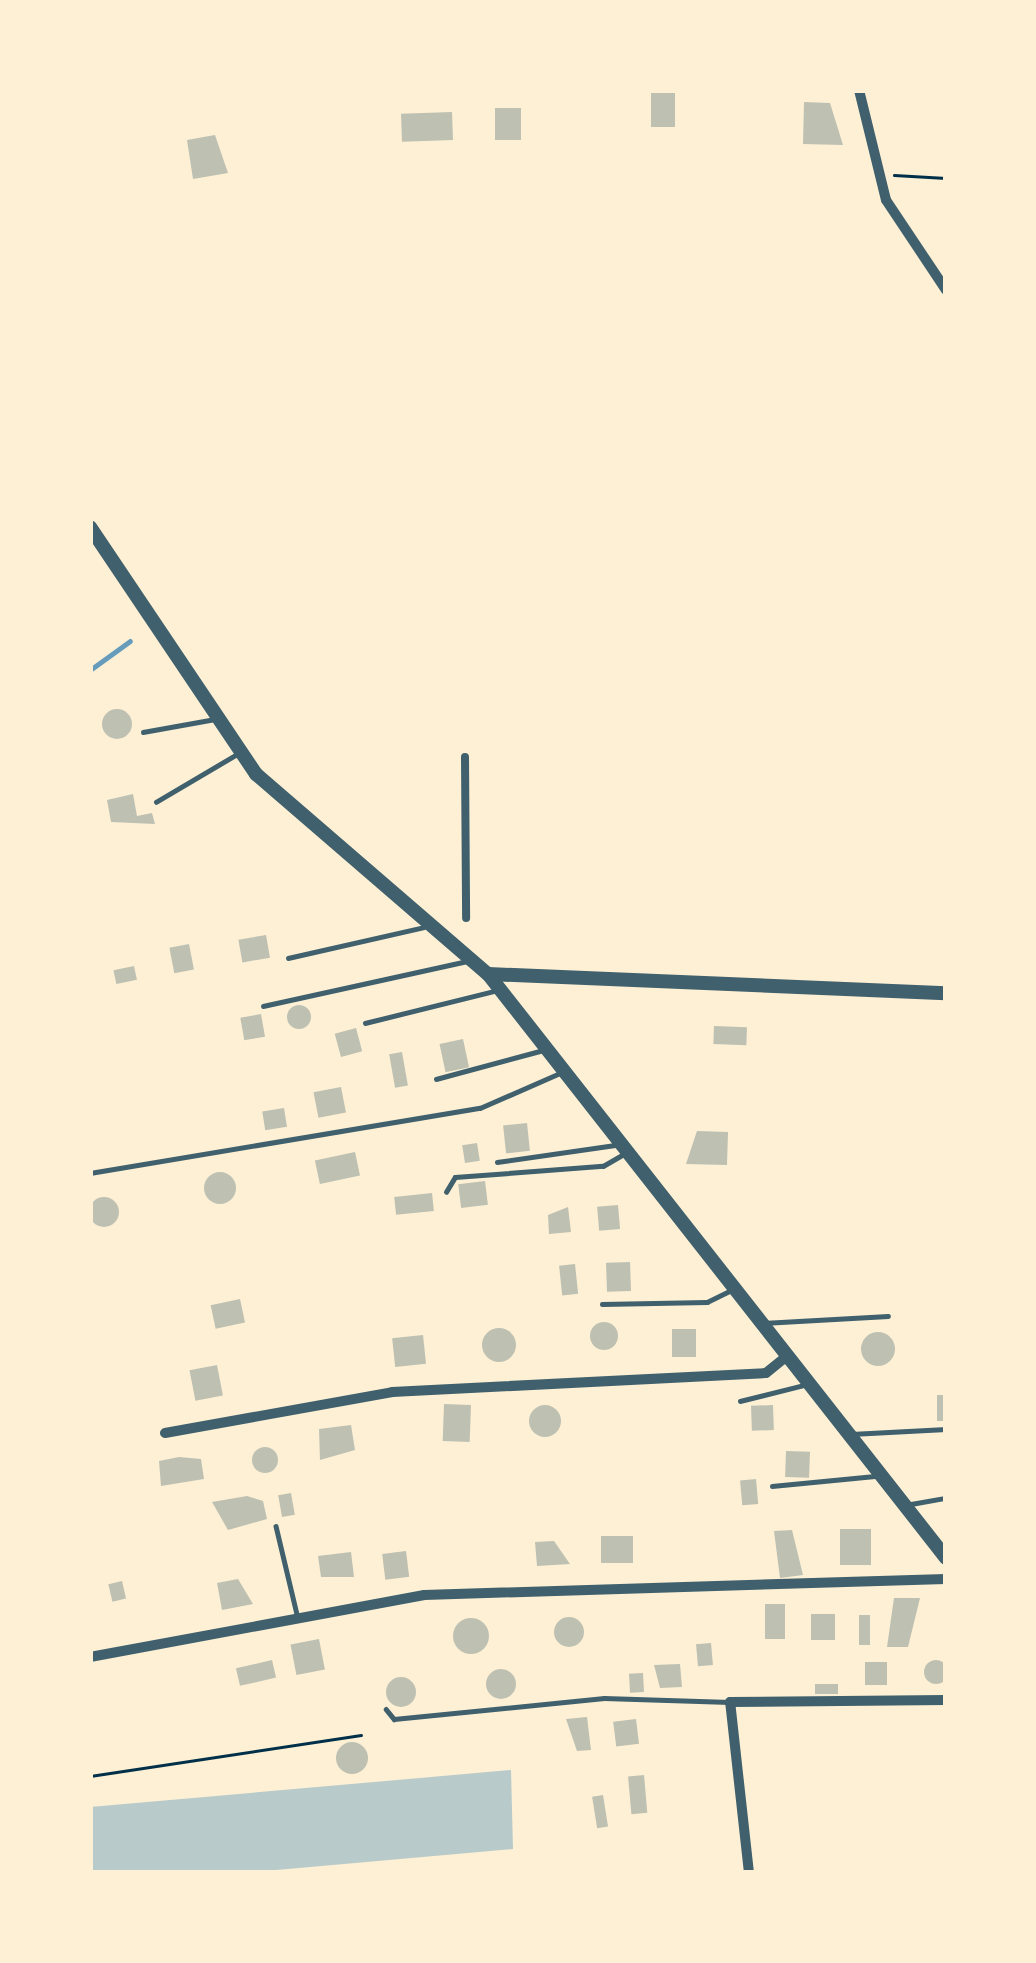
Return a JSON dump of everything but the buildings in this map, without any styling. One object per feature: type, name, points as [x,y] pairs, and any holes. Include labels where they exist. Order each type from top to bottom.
[{"type":"street","points":[[859,90],[895,219],[946,290]]},
{"type":"street","points":[[90,527],[239,753],[431,918],[488,974],[946,1558]]},
{"type":"street","points":[[465,757],[466,918]]},
{"type":"street","points":[[488,974],[946,993]]},
{"type":"street","points":[[165,1433],[411,1390],[766,1373],[788,1355]]},
{"type":"street","points":[[90,1657],[298,1618],[503,1589],[946,1579]]},
{"type":"street","points":[[749,1873],[730,1702],[946,1700]]},
{"type":"lane","points":[[143,732],[215,719]]},
{"type":"lane","points":[[157,802],[239,753]]},
{"type":"lane","points":[[288,958],[419,932],[431,918]]},
{"type":"lane","points":[[263,1006],[435,975],[472,957]]},
{"type":"lane","points":[[365,1023],[499,988]]},
{"type":"lane","points":[[436,1079],[545,1047]]},
{"type":"lane","points":[[90,1173],[480,1108],[538,1091],[563,1070]]},
{"type":"lane","points":[[497,1162],[596,1156],[623,1146]]},
{"type":"lane","points":[[446,1192],[455,1178],[603,1166],[623,1146]]},
{"type":"lane","points":[[602,1304],[707,1303],[734,1288]]},
{"type":"lane","points":[[763,1324],[888,1316]]},
{"type":"lane","points":[[740,1401],[781,1399],[808,1382]]},
{"type":"lane","points":[[850,1434],[946,1429]]},
{"type":"lane","points":[[772,1486],[848,1485],[880,1473]]},
{"type":"lane","points":[[906,1507],[946,1498]]},
{"type":"lane","points":[[277,1526],[298,1618]]},
{"type":"lane","points":[[386,1709],[394,1719],[604,1698],[730,1702]]},
{"type":"path","points":[[879,174],[946,178]]},
{"type":"path","points":[[90,1776],[361,1735]]},
{"type":"shaded area","points":[[511,1770],[513,1849],[242,1873],[90,1873],[90,1807]]},
{"type":"waterway","points":[[90,670],[130,641]]}]
